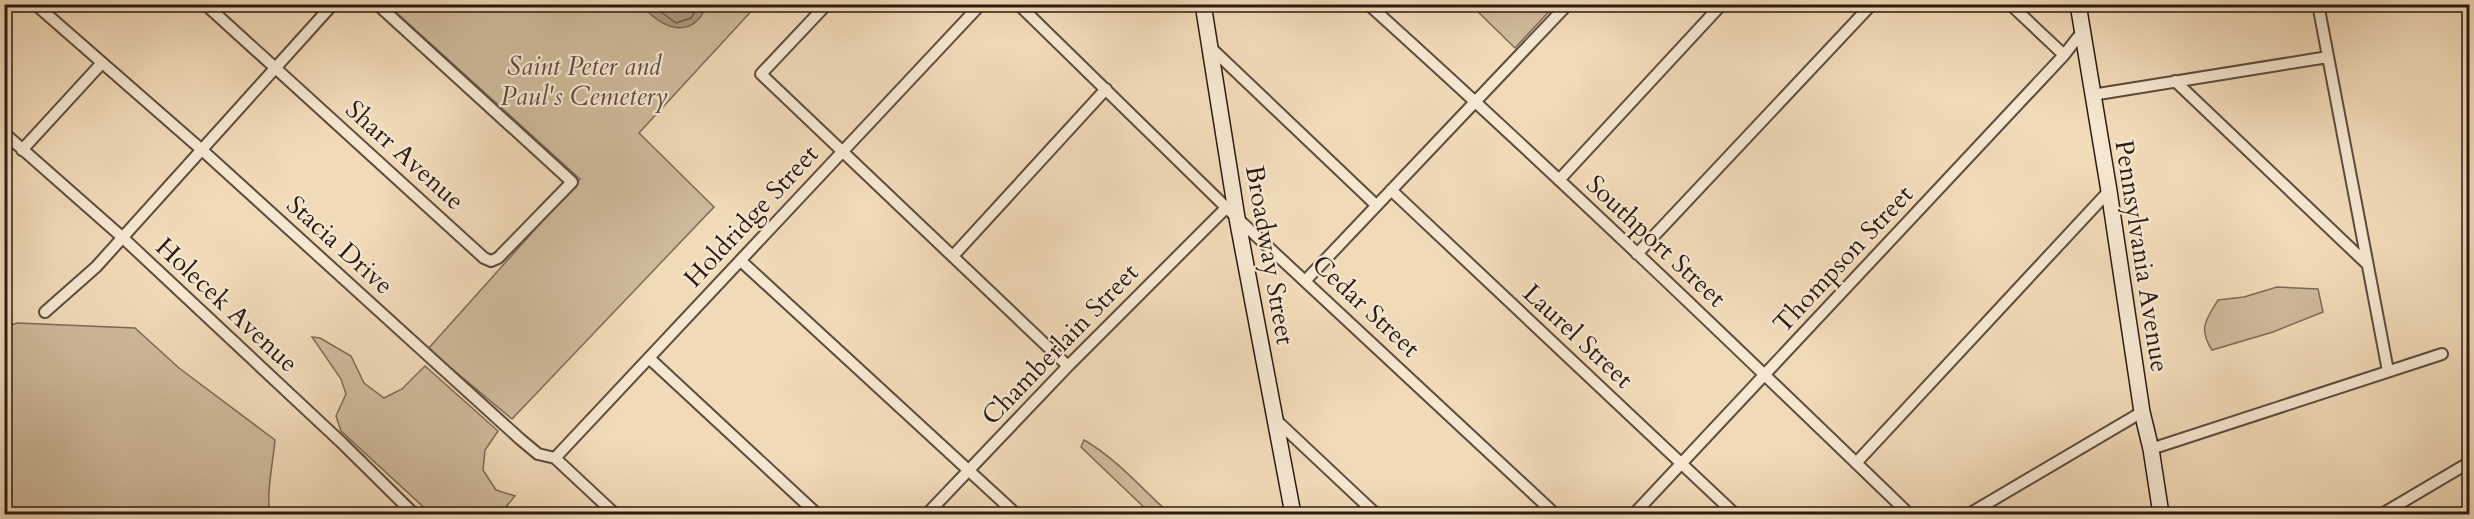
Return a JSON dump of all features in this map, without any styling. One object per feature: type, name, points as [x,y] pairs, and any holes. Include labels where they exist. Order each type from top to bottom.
[{"type":"main road","name":"Broadway Street","points":[[1203,4],[1232,213],[1276,420],[1293,514]]},
{"type":"main road","name":"Pennsylvania Avenue","points":[[2078,4],[2109,190],[2142,412],[2151,449],[2161,514]]},
{"type":"street","name":"Stacia Drive","points":[[35,4],[202,150],[520,439],[538,454],[555,459],[615,514]]},
{"type":"street","name":"Sharr Avenue","points":[[205,4],[484,258],[491,261],[507,251],[572,182],[377,4]]},
{"type":"street","points":[[45,312],[96,267],[277,69],[333,4]]},
{"type":"street","points":[[827,4],[761,74],[844,150],[1068,366]]},
{"type":"street","name":"Holdridge Street","points":[[555,459],[981,4]]},
{"type":"street","name":"Cedar Street","points":[[1018,4],[1232,213],[1555,514]]},
{"type":"street","name":"Southport Street","points":[[1368,4],[1476,102],[1766,375],[1909,514]]},
{"type":"street","points":[[1306,280],[1568,4]]},
{"type":"street","points":[[1559,180],[1722,4]]},
{"type":"street","points":[[1637,254],[1872,4]]},
{"type":"street","points":[[2010,4],[2064,55]]},
{"type":"street","points":[[2318,4],[2388,371]]},
{"type":"street","name":"Thompson Street","points":[[1634,514],[2064,55],[2082,32]]},
{"type":"street","points":[[1210,47],[1376,205]]},
{"type":"street","points":[[2092,95],[2328,57]]},
{"type":"street","points":[[22,150],[101,64]]},
{"type":"street","points":[[2175,81],[2367,263]]},
{"type":"street","points":[[953,256],[1106,89]]},
{"type":"street","name":"Holecek Avenue","points":[[4,133],[122,237],[341,442],[414,514]]},
{"type":"street","name":"Laurel Street","points":[[1391,190],[1735,514]]},
{"type":"street","points":[[1856,463],[2109,190]]},
{"type":"street","name":"Chamberlain Street","points":[[927,514],[1068,366],[1232,213]]},
{"type":"street","points":[[741,261],[1016,514]]},
{"type":"street","points":[[2151,449],[2442,354]]},
{"type":"street","points":[[649,358],[817,514]]},
{"type":"street","points":[[1969,514],[2142,412]]},
{"type":"street","points":[[1276,420],[1376,514]]},
{"type":"street","points":[[2382,514],[2469,462]]},
{"type":"green space","name":"Saint Peter and Paul's Cemetery","points":[[388,5],[757,5],[639,133],[714,207],[512,419],[428,349],[580,179]]},
{"type":"green space","points":[[1471,5],[1555,5],[1515,48]]},
{"type":"green space","points":[[2277,287],[2318,289],[2323,312],[2273,332],[2212,350],[2205,336],[2205,324],[2218,300],[2244,297]]},
{"type":"green space","points":[[17,323],[135,328],[179,368],[275,440],[269,487],[270,514],[5,514],[5,327]]},
{"type":"green space","points":[[312,337],[320,338],[351,356],[364,383],[384,398],[402,389],[425,366],[498,431],[485,450],[483,470],[496,490],[515,496],[500,514],[431,514],[341,431],[336,416],[346,394],[341,379]]},
{"type":"green space","points":[[1084,440],[1118,465],[1170,514],[1151,514],[1081,447]]},
{"type":"water","points":[[642,5],[707,5],[693,24],[676,28],[658,20]]}]
